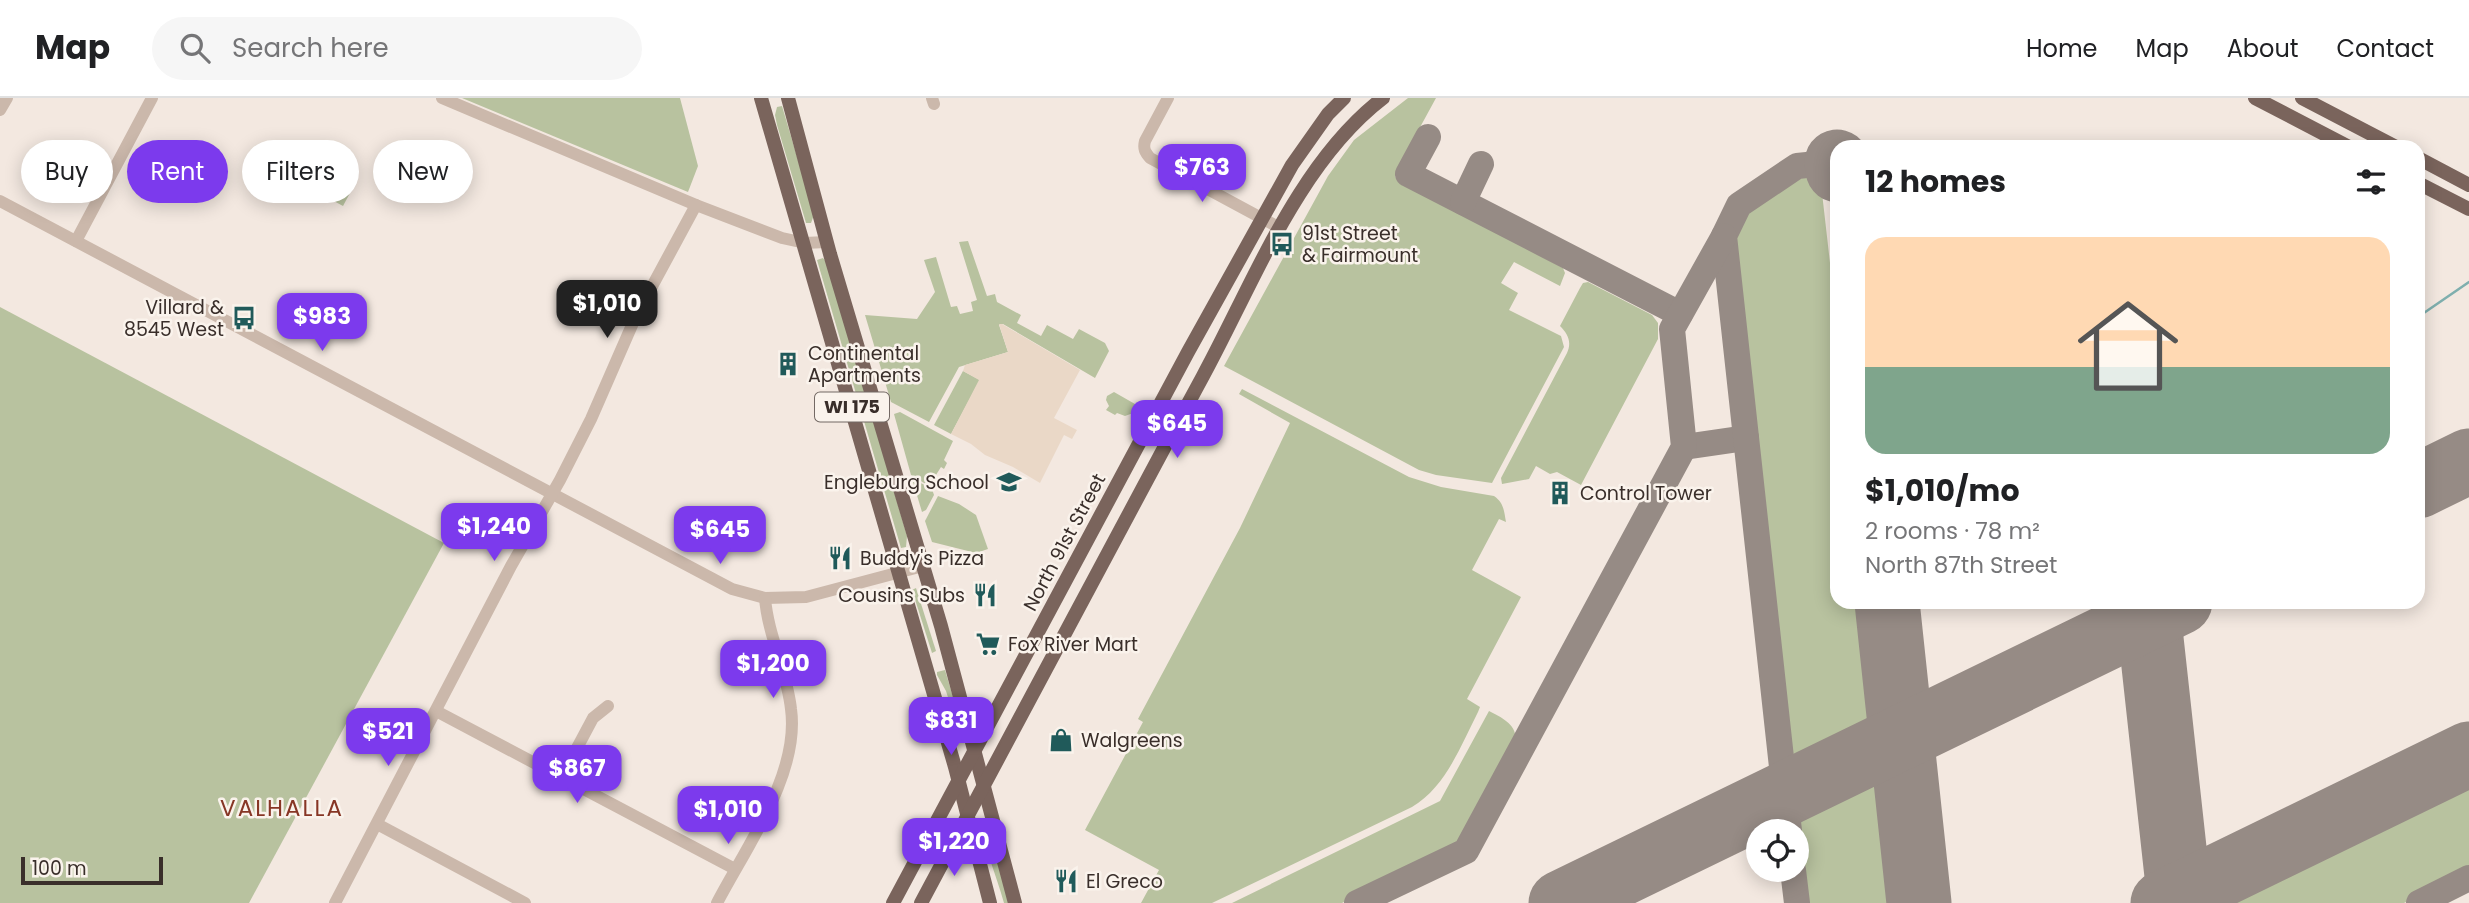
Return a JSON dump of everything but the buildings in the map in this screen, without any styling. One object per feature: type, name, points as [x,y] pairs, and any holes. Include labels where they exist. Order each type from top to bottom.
[{"type":"main road","name":"WI 175","points":[[761,98],[925,661],[990,903]]},
{"type":"main road","name":"WI 175","points":[[788,98],[826,242],[950,658],[1016,903]]},
{"type":"main road","name":"North 91st Street","points":[[893,903],[1292,165],[1328,114],[1344,98]]},
{"type":"main road","points":[[2255,98],[2336,140]]},
{"type":"main road","points":[[2302,98],[2383,140]]},
{"type":"main road","points":[[921,903],[1280,228],[1310,177],[1377,101]]},
{"type":"main road","points":[[2425,163],[2469,185]]},
{"type":"main road","points":[[2425,187],[2469,209]]},
{"type":"main road","points":[[925,661],[950,658]]},
{"type":"main road","points":[[960,695],[967,705],[979,714],[986,714],[997,708]]},
{"type":"main road","points":[[948,854],[960,848],[978,857]]},
{"type":"street","points":[[0,110],[7,98]]},
{"type":"street","points":[[76,241],[152,98]]},
{"type":"street","points":[[442,98],[782,239],[805,243],[826,242]]},
{"type":"street","points":[[1168,98],[1143,147],[1150,158],[1280,228]]},
{"type":"street","points":[[0,201],[718,584],[765,598],[806,597],[923,566]]},
{"type":"street","points":[[335,903],[591,419],[636,316],[696,205]]},
{"type":"street","points":[[717,903],[778,788],[790,750],[792,726],[788,691],[766,615],[765,598]]},
{"type":"street","points":[[561,778],[593,718],[608,706]]},
{"type":"street","points":[[436,711],[735,869]]},
{"type":"street","points":[[377,824],[525,903]]},
{"type":"green space","points":[[462,98],[680,98],[698,166],[688,192]]},
{"type":"green space","points":[[1408,98],[1436,98],[1418,131],[1420,133],[1406,162],[1402,161],[1395,177],[1563,268],[1565,273],[1560,286],[1514,262],[1501,283],[1518,293],[1509,310],[1561,336],[1564,347],[1492,483],[1419,470],[1224,366],[1328,176],[1354,140]]},
{"type":"green space","points":[[782,106],[814,215],[811,223],[806,223],[777,125],[777,107]]},
{"type":"green space","points":[[1807,176],[1815,178],[1821,184],[1830,263],[1830,609],[1869,609],[1880,711],[1876,728],[1868,736],[1800,766],[1791,758],[1788,744],[1733,251],[1738,227],[1747,213],[1772,193]]},
{"type":"green space","points":[[968,241],[987,296],[995,294],[997,302],[1021,315],[1017,323],[1041,336],[1047,325],[1073,339],[1079,329],[1105,343],[1109,351],[1095,378],[1003,324],[999,325],[1008,352],[959,367],[929,422],[891,402],[865,315],[917,319],[935,292],[924,260],[936,257],[951,307],[957,306],[960,314],[973,311],[971,302],[977,300],[959,242]]},
{"type":"green space","points":[[823,258],[828,264],[907,536],[906,547],[901,548],[817,260]]},
{"type":"green space","points":[[1588,282],[1652,315],[1658,323],[1658,339],[1581,485],[1557,472],[1550,474],[1536,466],[1529,479],[1502,484],[1501,478],[1567,353],[1568,338],[1560,326],[1583,283]]},
{"type":"green space","points":[[0,307],[444,543],[249,903],[0,903]]},
{"type":"green space","points":[[963,371],[980,380],[951,434],[934,425]]},
{"type":"green space","points":[[1242,389],[1409,477],[1441,487],[1494,496],[1502,504],[1506,522],[1499,519],[1472,570],[1521,597],[1467,699],[1480,707],[1478,712],[1443,777],[1424,799],[1212,903],[1141,903],[1159,870],[1085,830],[1143,722],[1138,719],[1240,528],[1290,423],[1239,394]]},
{"type":"green space","points":[[1114,392],[1135,404],[1136,412],[1125,416],[1106,410],[1109,406],[1107,396]]},
{"type":"green space","points":[[900,412],[953,441],[944,460],[947,463],[944,469],[941,467],[929,486],[911,475],[894,414]]},
{"type":"green space","points":[[917,481],[932,489],[934,495],[926,510],[922,512],[913,482]]},
{"type":"green space","points":[[938,496],[959,504],[976,515],[988,549],[976,553],[932,542],[925,521]]},
{"type":"green space","points":[[916,588],[936,651],[932,653],[912,590]]},
{"type":"green space","points":[[945,670],[966,741],[962,742],[946,691],[937,675],[937,672]]},
{"type":"green space","points":[[1489,711],[1510,725],[1516,739],[1472,824],[1459,842],[1439,856],[1342,903],[1232,903],[1440,801]]},
{"type":"green space","points":[[1876,771],[1887,780],[1902,903],[1807,903],[1804,882],[1809,882],[1809,819],[1799,819],[1805,806],[1820,795]]},
{"type":"green space","points":[[2469,771],[2469,872],[2404,903],[2204,903],[2213,896]]},
{"type":"green space","points":[[979,820],[982,820],[1003,875],[1010,903],[1004,903]]},
{"type":"shaded area","points":[[999,324],[1080,370],[1054,418],[1077,430],[1072,439],[1064,435],[1040,483],[951,434],[979,380],[963,371],[965,365],[1008,352]]},
{"type":"waterway","points":[[2425,312],[2469,282]]},
{"type":"taxiway","points":[[1428,137],[1408,174],[1680,314]]},
{"type":"taxiway","points":[[1788,819],[1724,236],[1739,205],[1797,166],[1830,163]]},
{"type":"taxiway","points":[[1463,202],[1481,164]]},
{"type":"taxiway","points":[[1357,903],[1466,851],[1684,447],[1672,329],[1724,236]]},
{"type":"taxiway","points":[[1684,447],[1746,438]]},
{"type":"taxiway","points":[[1784,794],[1902,737]]},
{"type":"taxiway","points":[[2419,903],[2469,878]]},
{"type":"taxiway","points":[[1794,882],[1797,903]]},
{"type":"runway","points":[[2425,483],[2469,461]]},
{"type":"runway","points":[[1888,609],[1919,903]]},
{"type":"runway","points":[[2148,609],[2180,903]]},
{"type":"runway","points":[[1561,903],[2166,609]]},
{"type":"runway","points":[[2163,903],[2469,754]]},
{"type":"place","name":"91st Street & Fairmount","points":[[1282,244]]},
{"type":"place","name":"Villard & 8545 West","points":[[244,318]]},
{"type":"place","name":"Continental Apartments","points":[[788,364]]},
{"type":"place","name":"Engleburg School","points":[[1009,482]]},
{"type":"place","name":"Control Tower","points":[[1560,493]]},
{"type":"place","name":"Buddy's Pizza","points":[[840,558]]},
{"type":"place","name":"Cousins Subs","points":[[985,595]]},
{"type":"place","name":"Fox River Mart","points":[[988,644]]},
{"type":"place","name":"Walgreens","points":[[1061,740]]},
{"type":"place","name":"El Greco","points":[[1066,881]]},
{"type":"district","name":"VALHALLA","points":[[282,808]]}]
